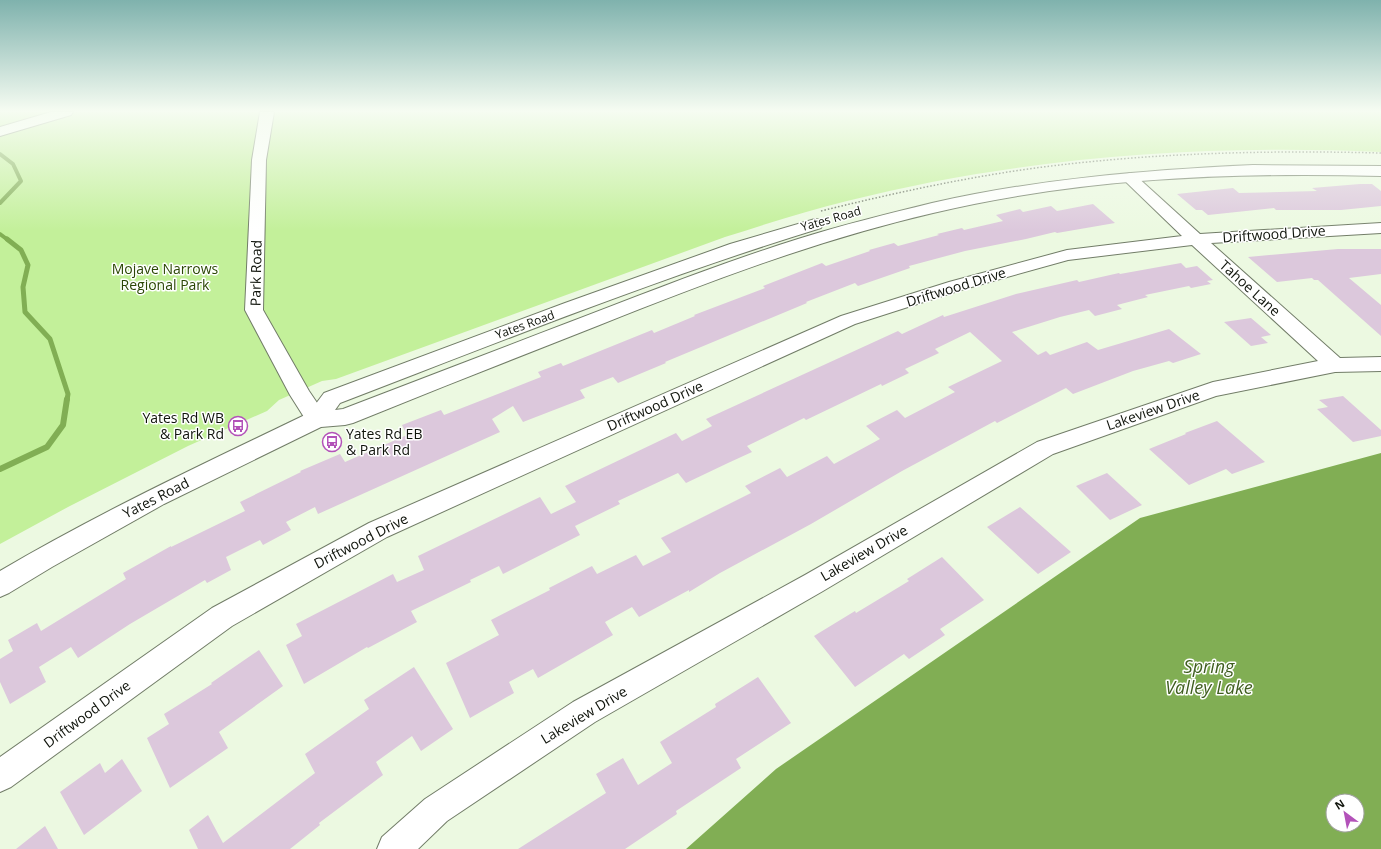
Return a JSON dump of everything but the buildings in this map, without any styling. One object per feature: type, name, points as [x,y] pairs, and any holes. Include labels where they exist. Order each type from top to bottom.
[{"type":"street","name":"Park Road","points":[[260,152],[254,310],[301,395],[317,419]]},
{"type":"street","name":"Yates Road","points":[[317,419],[332,398],[452,352],[744,246],[800,228],[898,202],[984,184],[1100,168],[1184,162],[1272,159],[1381,161]]},
{"type":"street","name":"Yates Road","points":[[0,586],[43,559],[156,497],[317,419],[345,417],[728,268],[841,231],[908,214],[995,196],[1054,186],[1214,171],[1297,169],[1381,171]]},
{"type":"street","name":"Tahoe Lane","points":[[1130,178],[1335,365]]},
{"type":"street","name":"Driftwood Drive","points":[[0,776],[222,617],[378,530],[848,320],[955,286],[1067,255],[1196,239],[1381,228]]},
{"type":"street","name":"Lakeview Drive","points":[[394,849],[436,810],[584,712],[814,583],[1045,448],[1213,389],[1335,365],[1381,364]]},
{"type":"green space","name":"Mojave Narrows Regional Park","points":[[0,152],[1192,152],[1112,157],[1045,164],[913,186],[816,209],[725,237],[336,379],[322,381],[279,400],[267,411],[188,446],[68,507],[0,544]]},
{"type":"water","name":"Spring Valley Lake","points":[[1381,453],[1381,849],[686,849],[776,769],[1140,518]]},
{"type":"waterway","points":[[0,154],[13,164],[21,181],[0,203]]},
{"type":"waterway","points":[[0,234],[8,240]]},
{"type":"waterway","points":[[7,239],[21,250],[28,265],[23,287],[25,312],[50,339],[68,394],[67,400]]},
{"type":"waterway","points":[[0,469],[47,447],[63,425],[67,399]]},
{"type":"place","name":"Yates Rd WB & Park Rd","points":[[238,426]]},
{"type":"place","name":"Yates Rd EB & Park Rd","points":[[332,442]]}]
